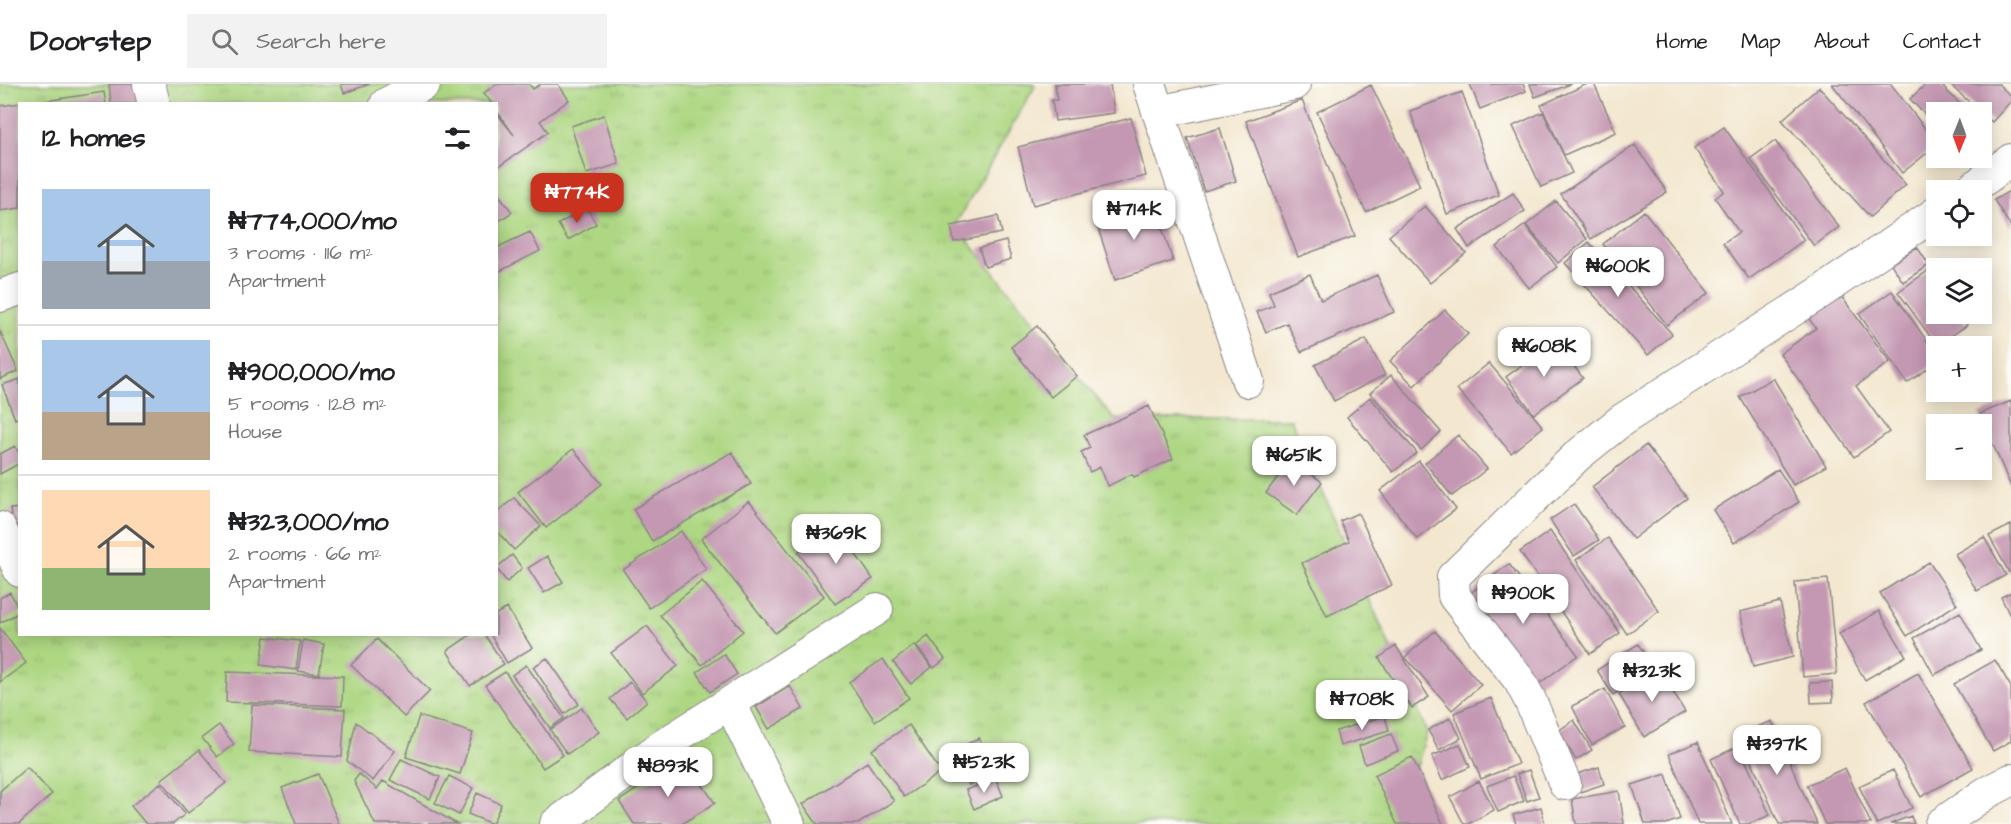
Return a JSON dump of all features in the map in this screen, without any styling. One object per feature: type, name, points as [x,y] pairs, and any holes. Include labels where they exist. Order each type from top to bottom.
[{"type":"street","points":[[149,84],[154,102]]},
{"type":"street","points":[[390,102],[424,84]]},
{"type":"street","points":[[1248,381],[1153,98],[1294,84]]},
{"type":"street","points":[[1984,180],[2011,160]]},
{"type":"street","points":[[1565,784],[1520,681],[1454,596],[1453,577],[1577,456],[1622,420],[1821,292],[1926,220]]},
{"type":"street","points":[[0,296],[18,290]]},
{"type":"street","points":[[0,528],[18,567]]},
{"type":"street","points":[[556,824],[662,746],[877,609]]},
{"type":"street","points":[[730,703],[789,824]]},
{"type":"street","points":[[1941,824],[1986,793],[2011,780]]},
{"type":"green space","points":[[0,84],[1034,84],[1035,86],[955,225],[1114,419],[1291,419],[1427,732],[1400,824],[0,824]]},
{"type":"building","points":[[109,84],[141,84],[143,102],[111,102]]},
{"type":"building","points":[[341,84],[370,84],[344,93]]},
{"type":"building","points":[[497,84],[529,84],[533,89],[541,84],[558,84],[569,100],[540,121],[548,132],[498,167],[498,115],[514,135],[498,113],[498,102],[491,102],[484,93]]},
{"type":"building","points":[[1055,84],[1110,84],[1114,113],[1055,121],[1052,100],[1057,100]]},
{"type":"building","points":[[1470,84],[1523,84],[1526,91],[1480,109]]},
{"type":"building","points":[[1530,84],[1571,84],[1535,97]]},
{"type":"building","points":[[1587,84],[1594,84],[1616,132],[1564,155],[1541,105]]},
{"type":"building","points":[[1832,84],[1891,84],[1926,130],[1926,154],[1902,173]]},
{"type":"building","points":[[1926,84],[1940,84],[1958,102],[1926,102],[1926,116],[1910,99]]},
{"type":"building","points":[[1949,84],[1998,84],[2011,96],[2011,101],[1992,122],[1992,102],[1969,102]]},
{"type":"building","points":[[1371,85],[1420,186],[1366,212],[1317,112]]},
{"type":"building","points":[[1819,87],[1906,185],[1870,217],[1782,120]]},
{"type":"building","points":[[104,92],[106,102],[45,102]]},
{"type":"building","points":[[1462,92],[1499,195],[1447,214],[1410,111]]},
{"type":"building","points":[[1302,100],[1355,236],[1298,257],[1246,121]]},
{"type":"building","points":[[18,103],[18,208],[0,211],[0,106]]},
{"type":"building","points":[[1543,112],[1572,173],[1541,187],[1513,126]]},
{"type":"building","points":[[604,115],[619,164],[586,174],[571,126]]},
{"type":"building","points":[[1131,118],[1146,176],[1033,205],[1018,147]]},
{"type":"building","points":[[1724,127],[1804,240],[1749,279],[1723,243],[1739,232],[1715,198],[1724,191],[1694,148]]},
{"type":"building","points":[[1220,128],[1236,181],[1204,191],[1187,138]]},
{"type":"building","points":[[1775,141],[1839,227],[1814,246],[1750,159]]},
{"type":"building","points":[[1635,145],[1667,192],[1591,239],[1561,194]]},
{"type":"building","points":[[2011,190],[2011,227],[1994,200]]},
{"type":"building","points":[[1513,193],[1525,211],[1469,248],[1457,229]]},
{"type":"building","points":[[498,194],[512,212],[498,222]]},
{"type":"building","points":[[1556,201],[1587,239],[1558,263],[1526,225]]},
{"type":"building","points":[[1154,203],[1173,261],[1115,280],[1096,222]]},
{"type":"building","points":[[1425,206],[1466,253],[1430,283],[1389,236]]},
{"type":"building","points":[[587,208],[596,224],[568,240],[558,224]]},
{"type":"building","points":[[1644,211],[1709,293],[1667,325],[1603,244]]},
{"type":"building","points":[[998,216],[1002,233],[954,242],[951,226]]},
{"type":"building","points":[[1525,225],[1557,267],[1529,288],[1497,247]]},
{"type":"building","points":[[530,232],[540,251],[498,272],[498,247]]},
{"type":"building","points":[[1006,241],[1011,259],[985,267],[979,248]]},
{"type":"building","points":[[1589,242],[1672,334],[1648,355],[1565,263]]},
{"type":"building","points":[[1917,247],[1926,260],[1926,267],[1903,282],[1891,264]]},
{"type":"building","points":[[1926,272],[1926,324],[1967,325],[1951,336],[1930,336],[1898,292]]},
{"type":"building","points":[[1310,274],[1321,300],[1377,275],[1394,312],[1301,352],[1287,323],[1266,332],[1257,312],[1274,305],[1269,292]]},
{"type":"building","points":[[1892,291],[1926,340],[1926,370],[1907,383],[1859,314]]},
{"type":"building","points":[[1841,296],[1890,362],[1856,386],[1889,432],[1854,457],[1780,354],[1816,328],[1809,319]]},
{"type":"building","points":[[1445,310],[1468,334],[1414,386],[1390,361]]},
{"type":"building","points":[[1037,326],[1077,376],[1051,397],[1011,347]]},
{"type":"building","points":[[0,331],[18,371],[0,379]]},
{"type":"building","points":[[1366,339],[1385,375],[1334,401],[1315,365]]},
{"type":"building","points":[[1555,341],[1583,378],[1534,414],[1506,377]]},
{"type":"building","points":[[1489,363],[1543,427],[1511,453],[1457,389]]},
{"type":"building","points":[[1391,375],[1441,432],[1421,450],[1370,393]]},
{"type":"building","points":[[1773,378],[1826,466],[1793,485],[1740,397]]},
{"type":"building","points":[[18,380],[18,418],[15,419],[2,385]]},
{"type":"building","points":[[1370,397],[1417,453],[1393,472],[1347,417]]},
{"type":"building","points":[[2011,401],[2011,487],[1992,442],[1992,414],[1980,414]]},
{"type":"building","points":[[1149,406],[1173,459],[1134,477],[1132,474],[1108,486],[1100,467],[1090,472],[1081,452],[1090,448],[1084,435]]},
{"type":"building","points":[[1458,435],[1487,469],[1452,496],[1425,463]]},
{"type":"building","points":[[1646,445],[1687,498],[1633,539],[1592,487]]},
{"type":"building","points":[[15,446],[18,451],[18,464],[0,474],[0,454]]},
{"type":"building","points":[[573,449],[602,484],[546,528],[518,492]]},
{"type":"building","points":[[732,452],[751,484],[652,541],[633,509]]},
{"type":"building","points":[[1291,459],[1322,482],[1297,515],[1266,493]]},
{"type":"building","points":[[1419,461],[1456,509],[1417,539],[1380,491]]},
{"type":"building","points":[[1778,469],[1799,502],[1734,543],[1713,510]]},
{"type":"building","points":[[514,498],[541,526],[514,550],[498,532],[498,511]]},
{"type":"building","points":[[749,501],[824,596],[775,633],[701,539]]},
{"type":"building","points":[[1574,504],[1599,540],[1574,556],[1550,520]]},
{"type":"building","points":[[18,508],[18,526],[13,527],[10,509]]},
{"type":"building","points":[[1358,513],[1392,585],[1327,616],[1302,563],[1349,541],[1340,521]]},
{"type":"building","points":[[2011,525],[2011,571],[2009,572],[1989,536]]},
{"type":"building","points":[[836,526],[873,579],[835,604],[798,552]]},
{"type":"building","points":[[681,531],[706,569],[649,608],[623,570]]},
{"type":"building","points":[[1550,531],[1620,633],[1590,654],[1520,552]]},
{"type":"building","points":[[1984,537],[2006,575],[1977,591],[1955,554]]},
{"type":"building","points":[[1608,538],[1659,611],[1627,634],[1576,560]]},
{"type":"building","points":[[512,555],[522,568],[507,582],[498,571],[498,566]]},
{"type":"building","points":[[547,556],[563,582],[544,593],[528,568]]},
{"type":"building","points":[[1929,562],[1957,604],[1907,636],[1880,593]]},
{"type":"building","points":[[1509,564],[1578,655],[1536,686],[1468,595]]},
{"type":"building","points":[[1828,579],[1837,674],[1803,677],[1795,582]]},
{"type":"building","points":[[702,581],[743,631],[702,665],[660,615]]},
{"type":"building","points":[[10,592],[18,608],[18,613],[0,623],[0,598]]},
{"type":"building","points":[[2011,592],[2011,618],[2001,597]]},
{"type":"building","points":[[1780,602],[1793,657],[1753,667],[1740,612]]},
{"type":"building","points":[[507,608],[532,648],[507,663],[491,636],[498,636],[498,613]]},
{"type":"building","points":[[1879,611],[1906,656],[1865,680],[1839,634]]},
{"type":"building","points":[[1960,612],[1981,650],[1934,675],[1914,638]]},
{"type":"building","points":[[647,626],[678,666],[642,693],[611,653]]},
{"type":"building","points":[[0,628],[26,663],[0,682]]},
{"type":"building","points":[[1435,631],[1481,685],[1452,710],[1405,657]]},
{"type":"building","points":[[469,636],[485,636],[504,664],[470,686],[447,651]]},
{"type":"building","points":[[928,636],[945,659],[934,668],[916,646]]},
{"type":"building","points":[[265,637],[300,641],[296,670],[261,665]]},
{"type":"building","points":[[377,639],[430,691],[404,717],[351,665]]},
{"type":"building","points":[[303,640],[324,644],[319,674],[298,671]]},
{"type":"building","points":[[1638,644],[1654,668],[1613,695],[1597,670]]},
{"type":"building","points":[[914,645],[932,667],[911,684],[893,662]]},
{"type":"building","points":[[1396,646],[1429,697],[1412,708],[1379,658]]},
{"type":"building","points":[[724,654],[737,674],[710,692],[697,672]]},
{"type":"building","points":[[547,658],[579,704],[564,714],[533,667]]},
{"type":"building","points":[[883,659],[909,698],[875,721],[849,682]]},
{"type":"building","points":[[1995,660],[2011,687],[2011,741],[1993,751],[1954,684]]},
{"type":"building","points":[[526,665],[564,718],[550,728],[512,675]]},
{"type":"building","points":[[1660,670],[1685,712],[1644,737],[1619,694]]},
{"type":"building","points":[[227,672],[343,676],[342,706],[226,702]]},
{"type":"building","points":[[505,672],[563,755],[543,768],[485,685]]},
{"type":"building","points":[[1918,673],[1973,768],[1921,797],[1866,702]]},
{"type":"building","points":[[630,682],[647,701],[627,718],[610,699]]},
{"type":"building","points":[[1832,682],[1833,702],[1811,703],[1810,683]]},
{"type":"building","points":[[790,686],[803,709],[769,729],[756,707]]},
{"type":"building","points":[[1605,689],[1625,727],[1592,745],[1572,706]]},
{"type":"building","points":[[1491,698],[1518,764],[1481,779],[1454,713]]},
{"type":"building","points":[[252,705],[345,709],[342,757],[249,752]]},
{"type":"building","points":[[582,708],[599,732],[567,754],[550,730]]},
{"type":"building","points":[[419,716],[473,733],[460,774],[406,757]]},
{"type":"building","points":[[1385,716],[1389,731],[1340,746],[1336,731]]},
{"type":"building","points":[[1450,718],[1461,738],[1439,750],[1428,730]]},
{"type":"building","points":[[1574,720],[1592,750],[1576,760],[1558,731]]},
{"type":"building","points":[[1772,721],[1817,824],[1779,824],[1740,734]]},
{"type":"building","points":[[356,722],[395,751],[373,781],[347,761]]},
{"type":"building","points":[[219,725],[234,744],[217,757],[202,738]]},
{"type":"building","points":[[909,725],[941,772],[904,797],[872,750]]},
{"type":"building","points":[[1391,734],[1398,751],[1365,764],[1359,746]]},
{"type":"building","points":[[979,738],[988,757],[954,774],[945,755]]},
{"type":"building","points":[[1698,742],[1732,824],[1698,824],[1669,754]]},
{"type":"building","points":[[1460,744],[1470,767],[1442,780],[1432,756]]},
{"type":"building","points":[[1739,746],[1770,815],[1749,824],[1740,824],[1711,759]]},
{"type":"building","points":[[199,750],[226,783],[188,813],[161,780]]},
{"type":"building","points":[[1412,757],[1443,824],[1397,824],[1374,775]]},
{"type":"building","points":[[684,758],[715,803],[682,824],[634,824],[619,801]]},
{"type":"building","points":[[401,759],[440,777],[430,799],[390,780]]},
{"type":"building","points":[[987,760],[993,774],[969,785],[962,771]]},
{"type":"building","points":[[867,762],[894,801],[858,824],[817,824],[803,804]]},
{"type":"building","points":[[27,767],[52,794],[19,824],[0,824],[0,791]]},
{"type":"building","points":[[1599,767],[1604,784],[1574,794],[1568,777]]},
{"type":"building","points":[[1845,768],[1871,824],[1825,824],[1807,785]]},
{"type":"building","points":[[1529,770],[1539,797],[1527,801],[1517,774]]},
{"type":"building","points":[[1893,770],[1912,808],[1877,824],[1859,786]]},
{"type":"building","points":[[318,774],[339,824],[296,824],[282,788]]},
{"type":"building","points":[[359,774],[377,789],[383,781],[457,824],[375,824],[354,781]]},
{"type":"building","points":[[1666,774],[1680,819],[1666,824],[1645,824],[1632,785]]},
{"type":"building","points":[[449,776],[473,788],[459,815],[435,803]]},
{"type":"building","points":[[1513,776],[1524,801],[1498,812],[1487,786]]},
{"type":"building","points":[[996,779],[1003,796],[974,809],[966,790]]},
{"type":"building","points":[[1479,781],[1494,810],[1464,824],[1450,797]]},
{"type":"building","points":[[160,783],[185,814],[173,824],[146,824],[131,806]]},
{"type":"building","points":[[1619,791],[1624,824],[1576,824],[1572,799]]},
{"type":"building","points":[[477,793],[501,804],[492,824],[468,814]]},
{"type":"building","points":[[1541,807],[1545,824],[1516,824],[1513,815]]},
{"type":"building","points":[[1911,816],[1914,824],[1890,824]]}]
